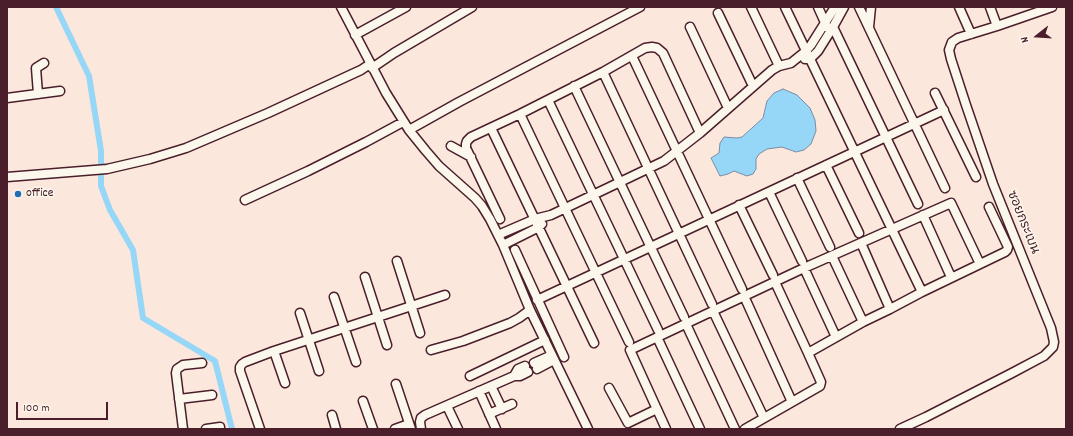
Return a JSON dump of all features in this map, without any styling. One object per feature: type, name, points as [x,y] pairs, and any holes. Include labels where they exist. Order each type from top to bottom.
[{"type":"street","points":[[341,7],[371,66],[403,122],[439,166],[475,198],[490,219],[503,245],[530,310],[588,429]]},
{"type":"street","points":[[355,35],[406,7]]},
{"type":"street","points":[[7,177],[107,169],[150,160],[186,148],[371,66],[472,7]]},
{"type":"street","points":[[409,130],[459,102],[640,7]]},
{"type":"street","points":[[751,7],[779,66]]},
{"type":"street","points":[[784,7],[922,292]]},
{"type":"street","points":[[818,7],[825,23],[832,30],[918,204]]},
{"type":"street","points":[[498,235],[535,219],[551,215],[664,161],[700,133],[772,70],[779,66],[791,63],[806,51],[834,7]]},
{"type":"street","points":[[796,60],[810,59],[818,51],[832,30],[844,7]]},
{"type":"street","points":[[859,7],[945,188]]},
{"type":"street","points":[[869,27],[872,10],[871,7]]},
{"type":"street","points":[[959,7],[970,34]]},
{"type":"street","points":[[990,7],[997,26]]},
{"type":"street","name":"ซอยกระเบน","points":[[900,429],[1044,356],[1053,347],[1054,342],[1051,328],[993,184],[949,50],[952,42],[958,38],[1052,7]]},
{"type":"street","points":[[718,12],[753,86]]},
{"type":"street","points":[[690,27],[728,108]]},
{"type":"street","points":[[500,219],[466,148],[467,141],[471,137],[603,72],[645,48],[657,48],[663,52],[700,133]]},
{"type":"street","points":[[632,56],[743,293],[792,402]]},
{"type":"street","points":[[38,94],[36,68],[44,62]]},
{"type":"street","points":[[603,72],[764,418]]},
{"type":"street","points":[[574,86],[735,429]]},
{"type":"street","points":[[7,98],[60,91]]},
{"type":"street","points":[[935,93],[976,177]]},
{"type":"street","points":[[548,100],[624,259],[700,429]]},
{"type":"street","points":[[537,300],[944,110]]},
{"type":"street","points":[[520,114],[629,342]]},
{"type":"street","points":[[245,200],[308,171],[403,122]]},
{"type":"street","points":[[491,128],[594,343]]},
{"type":"street","points":[[451,146],[471,157]]},
{"type":"street","points":[[826,165],[859,233]]},
{"type":"street","points":[[797,178],[830,247]]},
{"type":"street","points":[[768,192],[836,337]]},
{"type":"street","points":[[666,429],[630,350],[658,334],[803,265],[832,256],[951,203],[980,264]]},
{"type":"street","points":[[740,205],[821,382],[820,386],[745,429]]},
{"type":"street","points":[[808,353],[863,322],[951,277],[1005,252],[1008,247],[989,207]]},
{"type":"street","points":[[503,245],[539,227],[551,215]]},
{"type":"street","points":[[923,215],[951,277]]},
{"type":"street","points":[[861,243],[890,309]]},
{"type":"street","points":[[515,250],[564,357]]},
{"type":"street","points":[[832,256],[863,322]]},
{"type":"street","points":[[397,261],[420,332]]},
{"type":"street","points":[[365,277],[387,345]]},
{"type":"street","points":[[260,429],[240,371],[242,364],[309,339],[445,295]]},
{"type":"street","points":[[334,296],[356,362]]},
{"type":"street","points":[[431,350],[463,341],[510,323],[530,310]]},
{"type":"street","points":[[300,313],[319,371]]},
{"type":"street","points":[[470,376],[545,340]]},
{"type":"street","points":[[274,351],[285,383]]},
{"type":"street","points":[[535,366],[553,358]]},
{"type":"street","points":[[182,429],[176,373],[177,369],[183,365],[202,363]]},
{"type":"street","points":[[421,429],[420,422],[425,415],[514,376],[518,369],[527,369]]},
{"type":"street","points":[[395,429],[410,427],[396,384]]},
{"type":"street","points":[[491,386],[502,409]]},
{"type":"street","points":[[609,388],[628,423],[657,409]]},
{"type":"street","points":[[479,391],[496,429]]},
{"type":"street","points":[[179,399],[212,395]]},
{"type":"street","points":[[363,401],[373,429]]},
{"type":"street","points":[[490,414],[512,404]]},
{"type":"street","points":[[447,406],[458,429]]},
{"type":"street","points":[[332,415],[336,429]]},
{"type":"street","points":[[206,429],[220,427]]},
{"type":"water","points":[[783,89],[797,95],[810,108],[815,120],[816,131],[811,144],[804,150],[796,152],[782,147],[767,149],[759,154],[756,159],[756,169],[753,174],[747,176],[734,171],[720,176],[711,158],[719,153],[720,143],[724,137],[742,137],[763,118],[767,101],[774,93]]},
{"type":"waterway","points":[[56,7],[89,76],[101,151],[101,186],[110,210],[133,250],[143,318],[215,361],[232,429]]},
{"type":"place","name":"office","points":[[18,194]]}]
